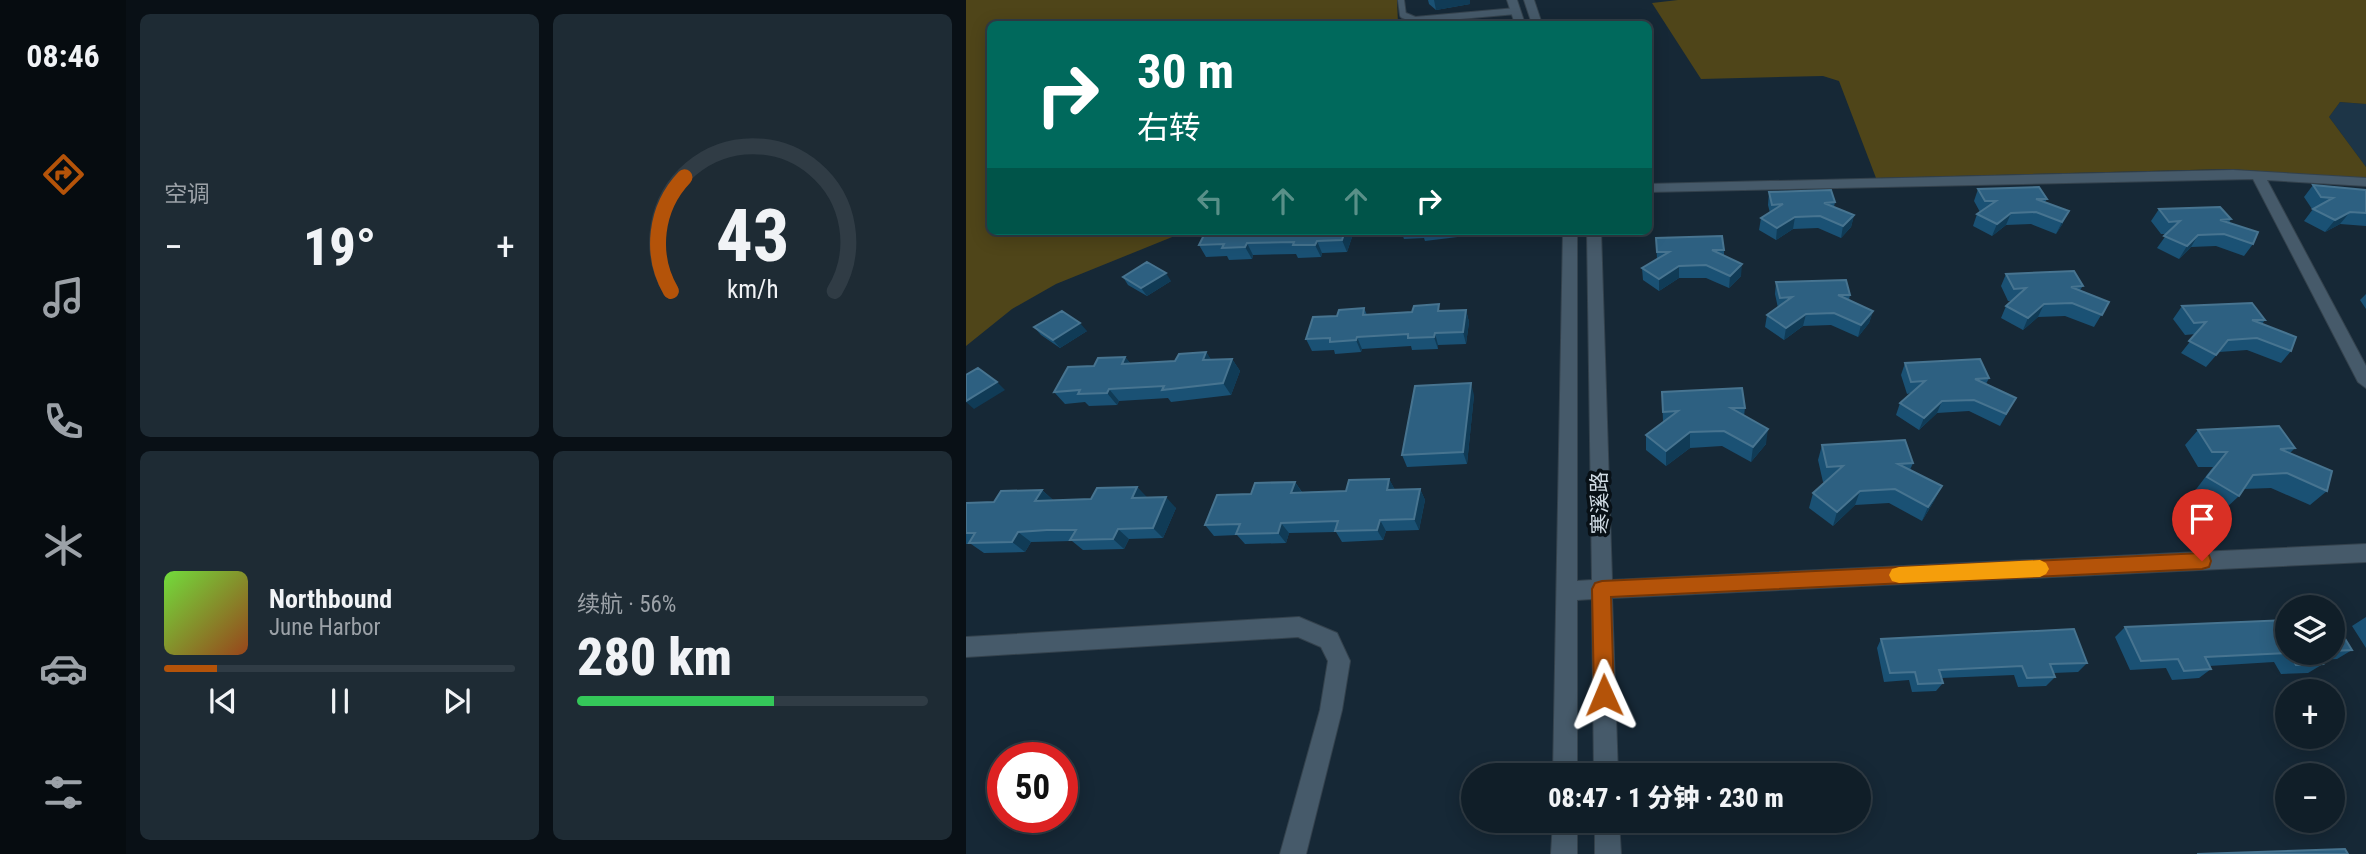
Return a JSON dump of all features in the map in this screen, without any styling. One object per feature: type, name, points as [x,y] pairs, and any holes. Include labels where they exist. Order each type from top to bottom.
[{"type":"street","points":[[1512,0],[1519,21]]},
{"type":"street","points":[[1529,0],[1536,21]]},
{"type":"street","points":[[1652,188],[2256,174],[2366,182]]},
{"type":"street","points":[[2256,174],[2366,382]]},
{"type":"street","name":"寒溪路","points":[[1565,763],[1570,235]]},
{"type":"street","name":"寒溪路","points":[[1594,235],[1606,763]]},
{"type":"street","points":[[1567,591],[2366,553]]},
{"type":"street","points":[[966,647],[1299,627],[1329,640],[1339,661],[1331,710],[1293,854]]},
{"type":"street","points":[[1564,854],[1565,833]]},
{"type":"street","points":[[1607,833],[1608,854]]},
{"type":"lane","points":[[1401,0],[1404,15],[1415,20],[1516,11]]},
{"type":"shaded area","points":[[966,0],[1397,0],[1398,21],[987,21],[987,235],[1177,235],[1056,284],[1012,309],[966,346]]},
{"type":"shaded area","points":[[1678,0],[2366,0],[2366,104],[2340,102],[2329,117],[2366,167],[2366,178],[2229,169],[1876,178],[1839,81],[1823,76],[1701,79],[1652,3]]},
{"type":"shaded area","points":[[2340,102],[2366,104],[2366,167],[2329,117]]},
{"type":"building","points":[[2313,185],[2366,190],[2366,213],[2350,212],[2335,220],[2313,209],[2333,198],[2321,197]]},
{"type":"building","points":[[2039,187],[2047,199],[2036,199],[2069,211],[2062,222],[2036,212],[2011,213],[1997,224],[1977,214],[1996,201],[1985,201],[1978,189]]},
{"type":"building","points":[[1831,190],[1835,202],[1824,203],[1854,215],[1843,226],[1820,216],[1795,217],[1777,228],[1761,218],[1783,204],[1772,205],[1769,192]]},
{"type":"building","points":[[2220,207],[2231,219],[2220,220],[2258,232],[2253,244],[2224,234],[2198,235],[2187,246],[2164,236],[2180,221],[2169,222],[2159,209]]},
{"type":"building","points":[[1204,235],[1344,235],[1342,240],[1317,241],[1315,245],[1293,245],[1294,242],[1247,243],[1245,247],[1222,248],[1224,244],[1199,245]]},
{"type":"building","points":[[1722,236],[1724,250],[1712,250],[1742,264],[1730,276],[1706,265],[1679,266],[1659,279],[1642,268],[1669,252],[1657,252],[1656,238]]},
{"type":"building","points":[[1147,262],[1166,273],[1141,288],[1123,277]]},
{"type":"building","points":[[2074,271],[2083,286],[2071,287],[2109,302],[2102,315],[2072,303],[2044,304],[2028,318],[2006,306],[2026,288],[2014,289],[2006,274]]},
{"type":"building","points":[[1846,280],[1850,295],[1838,295],[1873,311],[1861,325],[1834,313],[1806,314],[1786,328],[1767,315],[1792,297],[1780,298],[1776,282]]},
{"type":"building","points":[[2252,303],[2265,320],[2252,320],[2296,337],[2291,351],[2257,338],[2228,340],[2216,355],[2189,341],[2206,322],[2194,323],[2182,306]]},
{"type":"building","points":[[1439,304],[1438,311],[1466,310],[1463,332],[1435,333],[1434,337],[1408,338],[1408,334],[1357,337],[1356,340],[1330,342],[1330,338],[1306,339],[1313,317],[1337,316],[1339,310],[1364,308],[1363,315],[1412,312],[1414,306]]},
{"type":"building","points":[[1062,311],[1080,323],[1053,340],[1034,327]]},
{"type":"building","points":[[1206,352],[1203,360],[1232,359],[1223,383],[1162,390],[1164,386],[1109,389],[1107,393],[1078,394],[1080,390],[1054,392],[1068,367],[1094,366],[1098,358],[1125,357],[1122,364],[1175,361],[1179,354]]},
{"type":"building","points":[[1980,359],[1989,378],[1975,379],[2016,398],[2006,414],[1974,400],[1942,401],[1924,418],[1900,403],[1925,381],[1911,382],[1905,363]]},
{"type":"building","points":[[978,368],[997,382],[966,401],[966,375]]},
{"type":"building","points":[[1471,383],[1463,452],[1402,455],[1415,386]]},
{"type":"building","points":[[1742,388],[1745,408],[1731,408],[1768,429],[1753,447],[1724,431],[1690,432],[1666,451],[1646,435],[1678,411],[1663,412],[1662,392]]},
{"type":"building","points":[[2279,426],[2295,448],[2280,449],[2332,471],[2327,491],[2287,473],[2253,475],[2239,496],[2207,477],[2227,452],[2212,452],[2198,430]]},
{"type":"building","points":[[1905,440],[1913,463],[1898,464],[1942,486],[1928,507],[1895,489],[1860,491],[1837,512],[1813,493],[1843,466],[1827,467],[1822,445]]},
{"type":"building","points":[[1389,479],[1387,490],[1420,489],[1414,519],[1380,520],[1377,530],[1335,531],[1338,521],[1281,523],[1278,533],[1236,534],[1240,524],[1205,525],[1217,495],[1251,494],[1255,483],[1295,482],[1291,493],[1346,491],[1349,480]]},
{"type":"building","points":[[1137,487],[1132,498],[1166,497],[1153,528],[1118,529],[1113,539],[1070,540],[1076,530],[1047,530],[1018,532],[1012,542],[969,543],[975,533],[966,533],[966,503],[994,502],[1001,491],[1042,490],[1035,501],[1091,499],[1097,488]]},
{"type":"building","points":[[2275,621],[2275,654],[2205,657],[2211,669],[2184,671],[2178,659],[2141,661],[2125,627]]},
{"type":"building","points":[[2074,629],[2087,663],[2050,664],[2055,677],[2027,678],[2022,666],[1939,670],[1943,683],[1918,684],[1915,672],[1890,673],[1881,639]]},
{"type":"building","points":[[2345,639],[2352,650],[2345,650]]},
{"type":"building","points":[[2345,849],[2348,854],[2197,854]]},
{"type":"slow traffic","points":[[1899,575],[2040,569]]},
{"type":"route","points":[[1604,695],[1602,589],[2202,561]]}]
